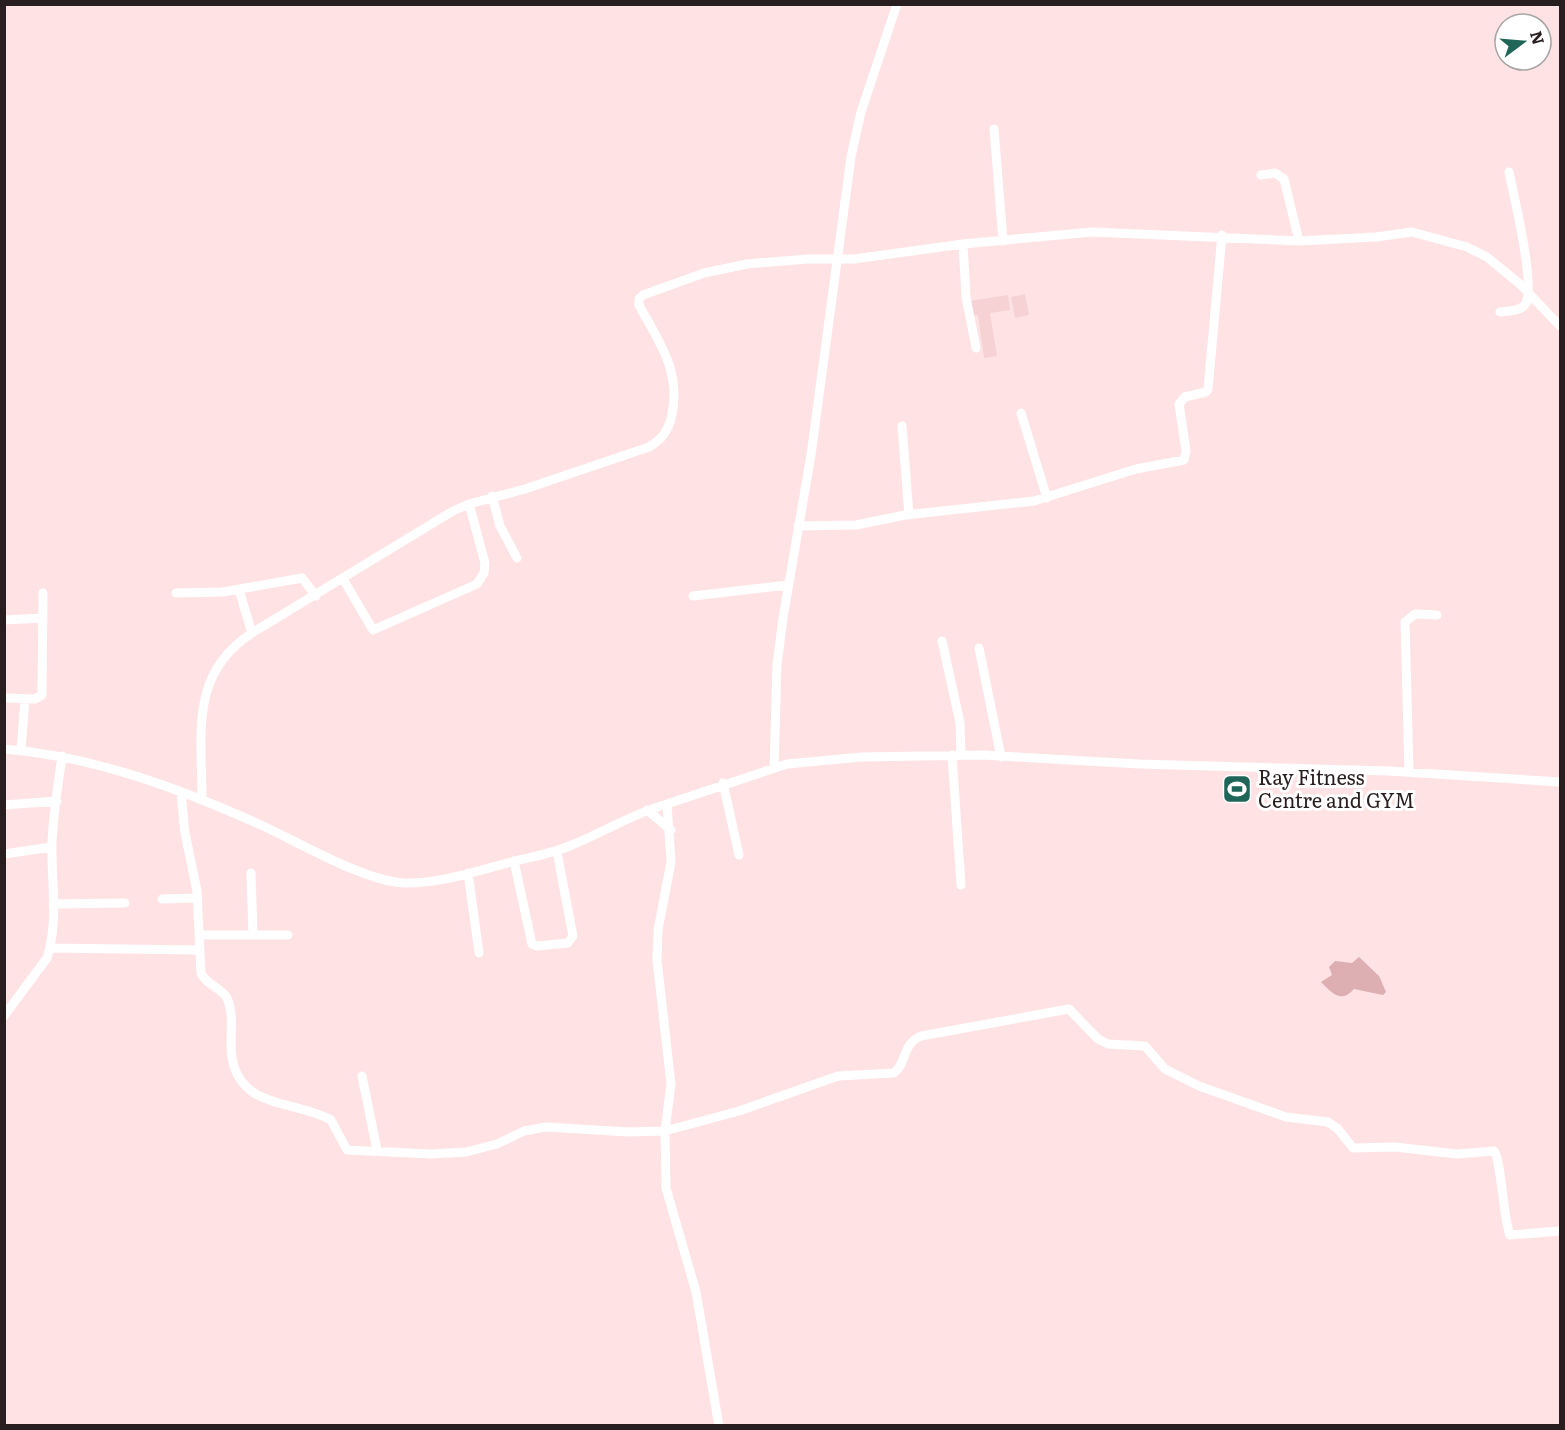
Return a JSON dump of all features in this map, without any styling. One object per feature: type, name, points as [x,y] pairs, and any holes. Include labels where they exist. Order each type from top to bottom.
[{"type":"street","points":[[774,768],[777,665],[788,585],[811,455],[851,157],[859,124],[897,4]]},
{"type":"street","points":[[994,129],[1004,241]]},
{"type":"street","points":[[1500,312],[1522,307],[1526,302],[1527,292],[1526,256],[1509,172]]},
{"type":"street","points":[[1261,175],[1275,173],[1284,179],[1299,241]]},
{"type":"street","points":[[202,800],[204,694],[213,672],[226,653],[252,633],[469,504],[525,489],[650,447],[659,441],[670,422],[676,390],[670,364],[639,305],[639,299],[643,295],[704,273],[733,266],[785,260],[837,260],[963,244],[1092,232],[1299,241],[1376,237],[1412,232],[1467,247],[1487,257],[1527,292],[1560,326]]},
{"type":"street","points":[[798,526],[856,525],[909,515],[1047,498],[1136,469],[1184,460],[1186,451],[1179,404],[1182,399],[1206,392],[1208,389],[1222,236]]},
{"type":"street","points":[[963,244],[966,297],[976,348]]},
{"type":"street","points":[[1021,413],[1047,498]]},
{"type":"street","points":[[902,426],[909,515]]},
{"type":"street","points":[[492,496],[500,526],[517,558]]},
{"type":"street","points":[[343,579],[373,630],[477,584],[484,573],[485,563],[469,504]]},
{"type":"street","points":[[176,593],[238,590],[302,578],[316,596]]},
{"type":"street","points":[[693,596],[788,585]]},
{"type":"street","points":[[238,590],[252,633]]},
{"type":"street","points":[[4,698],[39,698],[43,691],[43,593]]},
{"type":"street","points":[[1409,772],[1406,622],[1415,614],[1437,615]]},
{"type":"street","points":[[4,620],[43,618]]},
{"type":"street","points":[[942,641],[960,723],[957,755],[961,885]]},
{"type":"street","points":[[980,648],[1001,757]]},
{"type":"street","points":[[21,750],[24,699]]},
{"type":"street","points":[[4,749],[62,756],[202,800],[377,877],[402,883],[422,882],[468,873],[557,852],[646,810],[723,783],[774,768],[833,759],[957,755],[1139,764],[1272,766],[1409,772],[1560,782]]},
{"type":"street","points":[[4,1016],[47,957],[50,948],[53,904],[52,847],[62,756]]},
{"type":"street","points":[[723,783],[739,855]]},
{"type":"street","points":[[181,793],[185,833],[198,898],[198,950],[204,981],[220,991],[227,999],[232,1059],[241,1081],[250,1092],[262,1098],[331,1120],[347,1150],[430,1154],[466,1152],[497,1144],[524,1131],[546,1127],[629,1132],[665,1131],[739,1111],[838,1076],[894,1073],[900,1066],[910,1043],[921,1036],[1069,1009],[1075,1012],[1098,1040],[1108,1044],[1145,1046],[1165,1069],[1247,1105],[1286,1117],[1328,1122],[1338,1129],[1353,1148],[1395,1147],[1457,1154],[1494,1151],[1498,1157],[1501,1194],[1509,1235],[1560,1231]]},
{"type":"street","points":[[4,804],[57,801]]},
{"type":"street","points":[[667,804],[671,830],[671,862],[658,930],[657,960],[671,1084],[665,1131],[666,1188],[696,1292],[719,1425]]},
{"type":"street","points":[[646,810],[671,830]]},
{"type":"street","points":[[4,854],[52,847]]},
{"type":"street","points":[[514,861],[532,944],[537,946],[568,943],[573,936],[557,852]]},
{"type":"street","points":[[251,873],[253,935]]},
{"type":"street","points":[[468,873],[479,953]]},
{"type":"street","points":[[162,899],[198,898]]},
{"type":"street","points":[[53,904],[125,903]]},
{"type":"street","points":[[199,935],[288,935]]},
{"type":"street","points":[[50,948],[198,950]]},
{"type":"street","points":[[362,1076],[377,1150]]},
{"type":"shaded area","points":[[1025,294],[1029,315],[1015,318],[1011,297]]},
{"type":"shaded area","points":[[1008,295],[1010,310],[990,313],[997,356],[984,358],[978,315],[972,316],[970,301]]},
{"type":"shaded area","points":[[1359,957],[1379,976],[1386,992],[1383,995],[1354,989],[1345,996],[1341,996],[1333,993],[1321,982],[1332,975],[1329,967],[1335,961],[1352,963]]},
{"type":"place","name":"Ray Fitness Centre and GYM","points":[[1237,789]]}]
